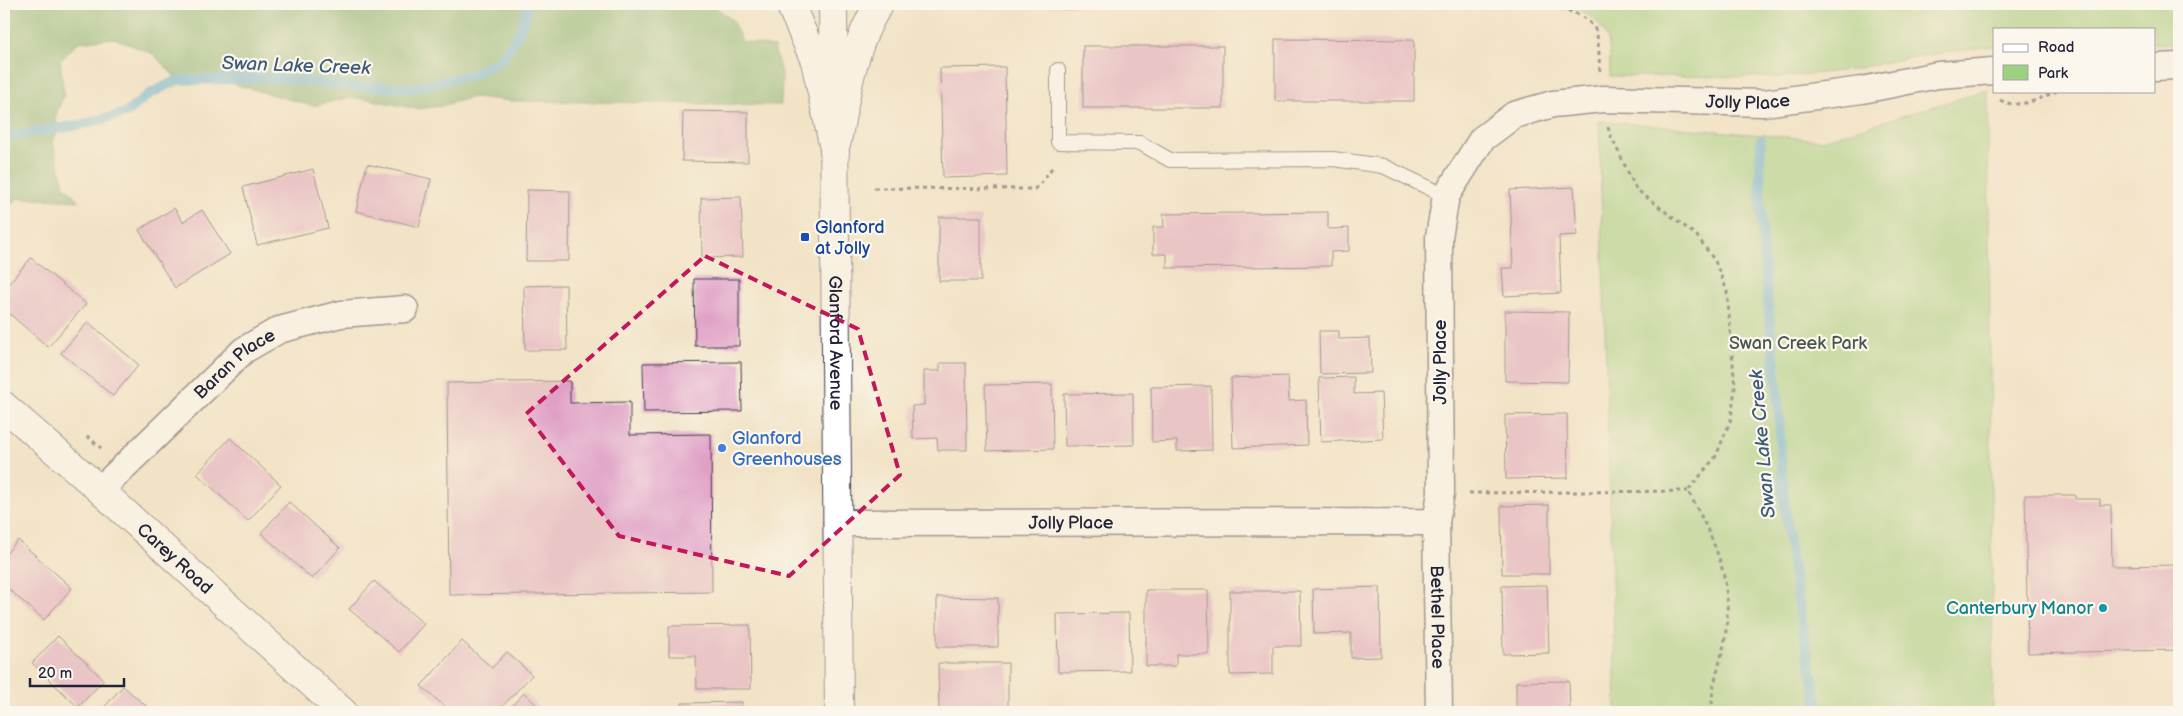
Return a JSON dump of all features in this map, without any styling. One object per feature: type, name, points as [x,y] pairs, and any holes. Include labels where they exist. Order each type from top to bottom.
[{"type":"main road","points":[[790,4],[815,61],[835,153]]},
{"type":"main road","name":"Glanford Avenue","points":[[833,4],[839,712]]},
{"type":"main road","points":[[835,153],[847,87],[854,61],[863,34],[879,4]]},
{"type":"main road","name":"Carey Road","points":[[4,406],[100,490],[343,712]]},
{"type":"street","points":[[2156,67],[2179,66]]},
{"type":"street","name":"Jolly Place","points":[[837,523],[1436,522],[1441,493],[1439,237],[1446,196],[1482,139],[1514,115],[1553,104],[1604,99],[1764,103],[1862,90],[1938,75],[1993,84]]},
{"type":"street","name":"Baran Place","points":[[100,490],[244,350],[279,330],[341,314],[405,309]]},
{"type":"street","name":"Bethel Place","points":[[1436,522],[1439,712]]},
{"type":"lane","points":[[1058,70],[1058,142],[1140,143],[1170,160],[1333,159],[1383,166],[1446,196]]},
{"type":"path","points":[[1520,4],[1570,12],[1585,19],[1596,30],[1610,134],[1636,189],[1696,236],[1715,261],[1726,291],[1735,388],[1731,419],[1716,456],[1688,491]]},
{"type":"path","points":[[1999,92],[2007,104],[2031,103],[2055,92]]},
{"type":"path","points":[[874,188],[1034,189],[1039,186],[1059,158],[1058,142]]},
{"type":"path","points":[[1441,493],[1688,491]]},
{"type":"path","points":[[1688,491],[1721,559],[1728,594],[1727,628],[1714,685],[1713,712]]},
{"type":"highlighted area","points":[[705,256],[858,329],[900,475],[789,576],[619,536],[526,414]]},
{"type":"green space","points":[[4,4],[712,4],[732,20],[742,41],[774,47],[782,77],[781,105],[512,101],[473,97],[441,106],[417,109],[368,99],[346,98],[313,106],[223,81],[178,80],[153,54],[114,38],[79,42],[60,61],[64,94],[55,117],[58,129],[53,143],[64,185],[79,201],[18,198],[4,212]]},
{"type":"green space","points":[[908,4],[1147,4],[906,6]]},
{"type":"green space","points":[[1565,4],[2179,4],[2179,43],[2156,44],[2156,28],[1993,28],[1993,46],[1906,58],[1850,70],[1781,77],[1610,76],[1607,37],[1595,20],[1578,9]]},
{"type":"green space","name":"Swan Creek Park","points":[[1988,90],[1993,712],[1616,712],[1599,121],[1822,140]]},
{"type":"building","points":[[1275,39],[1414,40],[1414,101],[1275,101]]},
{"type":"building","points":[[1083,46],[1223,46],[1223,108],[1083,108]]},
{"type":"building","points":[[1005,67],[1007,176],[943,178],[940,68]]},
{"type":"building","points":[[683,111],[748,112],[748,162],[682,161]]},
{"type":"building","points":[[367,164],[431,179],[419,227],[356,211]]},
{"type":"building","points":[[313,169],[328,228],[257,245],[243,187]]},
{"type":"building","points":[[1574,187],[1577,235],[1559,236],[1561,293],[1504,296],[1502,268],[1513,268],[1510,190]]},
{"type":"building","points":[[527,190],[570,191],[569,261],[526,261]]},
{"type":"building","points":[[741,197],[743,257],[702,258],[701,198]]},
{"type":"building","points":[[174,208],[183,222],[202,210],[230,254],[175,288],[139,230]]},
{"type":"building","points":[[1328,212],[1328,229],[1349,228],[1349,251],[1331,252],[1331,266],[1167,268],[1167,254],[1153,254],[1153,227],[1164,227],[1163,214]]},
{"type":"building","points":[[939,217],[981,217],[981,281],[939,281]]},
{"type":"building","points":[[31,258],[86,304],[48,347],[4,309],[4,289]]},
{"type":"building","points":[[694,279],[739,279],[739,346],[695,346]]},
{"type":"building","points":[[566,285],[567,350],[525,350],[524,286]]},
{"type":"building","points":[[1505,311],[1569,312],[1568,382],[1505,381]]},
{"type":"building","points":[[88,322],[139,365],[113,396],[61,353]]},
{"type":"building","points":[[1319,331],[1339,331],[1339,339],[1370,338],[1371,373],[1320,374]]},
{"type":"building","points":[[741,362],[742,411],[644,412],[643,363]]},
{"type":"building","points":[[940,363],[966,363],[967,450],[938,450],[937,438],[913,439],[912,406],[924,405],[924,371],[940,371]]},
{"type":"building","points":[[1288,376],[1289,401],[1306,400],[1307,445],[1233,448],[1231,378]]},
{"type":"building","points":[[1354,377],[1354,394],[1381,393],[1383,439],[1321,442],[1319,378]]},
{"type":"building","points":[[570,381],[570,403],[630,402],[630,435],[711,434],[712,592],[449,595],[447,383]]},
{"type":"building","points":[[1052,384],[1053,449],[987,451],[985,385]]},
{"type":"building","points":[[1211,386],[1212,450],[1177,451],[1177,441],[1152,442],[1151,387]]},
{"type":"building","points":[[1133,393],[1134,445],[1065,446],[1064,394]]},
{"type":"building","points":[[1567,414],[1568,478],[1506,479],[1505,415]]},
{"type":"building","points":[[230,438],[281,485],[248,521],[197,474]]},
{"type":"building","name":"Canterbury Manor","points":[[2025,495],[2075,495],[2075,499],[2100,499],[2100,505],[2111,505],[2112,566],[2179,565],[2179,650],[2028,653]]},
{"type":"building","points":[[289,502],[340,548],[312,579],[261,533]]},
{"type":"building","points":[[1549,505],[1549,574],[1502,574],[1501,506]]},
{"type":"building","points":[[18,540],[72,588],[44,620],[4,585],[4,556]]},
{"type":"building","points":[[374,581],[424,624],[399,652],[349,609]]},
{"type":"building","points":[[1547,585],[1549,653],[1503,654],[1502,586]]},
{"type":"building","points":[[1380,587],[1381,657],[1351,658],[1351,633],[1314,634],[1313,589]]},
{"type":"building","points":[[1146,590],[1208,590],[1209,654],[1176,654],[1176,666],[1146,666]]},
{"type":"building","points":[[1230,591],[1300,591],[1301,646],[1273,646],[1273,674],[1230,675]]},
{"type":"building","points":[[937,597],[998,598],[998,647],[937,647]]},
{"type":"building","points":[[1129,613],[1130,671],[1058,672],[1057,614]]},
{"type":"building","points":[[750,625],[751,689],[697,689],[696,656],[669,656],[669,626]]},
{"type":"building","points":[[58,636],[104,680],[78,707],[32,663]]},
{"type":"building","points":[[462,641],[492,668],[507,652],[532,675],[497,712],[451,712],[421,686]]},
{"type":"building","points":[[938,663],[1008,663],[1008,712],[939,712]]},
{"type":"building","points":[[1569,681],[1570,712],[1516,712],[1516,682]]},
{"type":"building","points":[[123,686],[153,712],[100,712]]},
{"type":"building","points":[[524,693],[544,712],[506,712]]},
{"type":"building","points":[[742,702],[742,712],[682,712],[682,703]]},
{"type":"waterway","name":"Swan Lake Creek","points":[[4,137],[80,125],[126,113],[149,94],[178,80],[278,78],[348,86],[415,88],[474,74],[501,59],[521,30],[528,4]]},
{"type":"waterway","name":"Swan Lake Creek","points":[[1761,140],[1762,233],[1777,386],[1783,488],[1789,544],[1819,712]]},
{"type":"place","name":"Glanford at Jolly","points":[[805,237]]},
{"type":"place","name":"Glanford Greenhouses","points":[[722,448]]},
{"type":"place","name":"Canterbury Manor","points":[[2103,608]]}]
